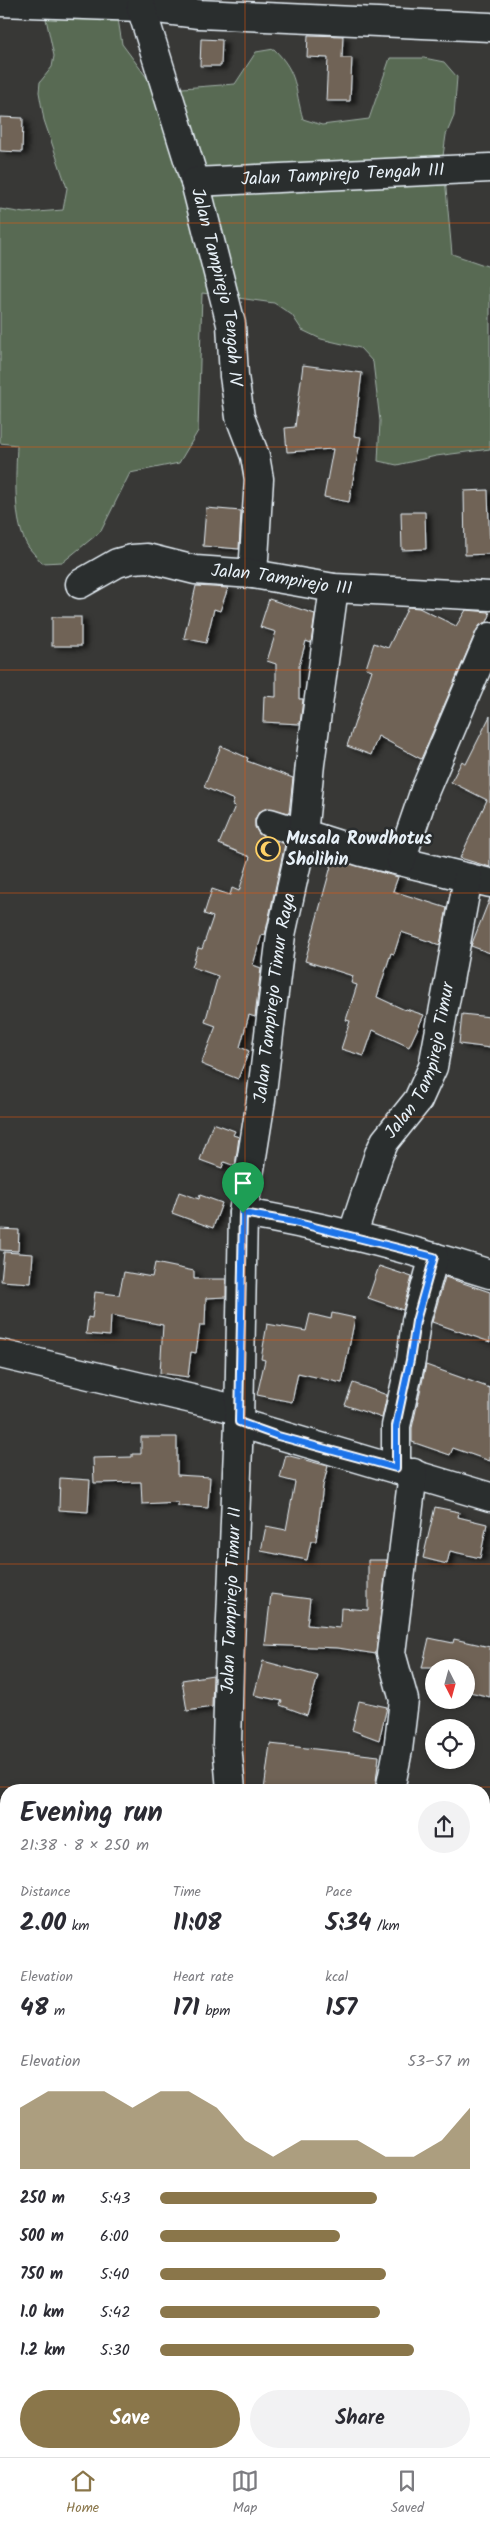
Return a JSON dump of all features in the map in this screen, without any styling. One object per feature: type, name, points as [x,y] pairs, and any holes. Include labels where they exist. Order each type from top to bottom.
[{"type":"street","points":[[0,2],[199,7],[490,28]]},
{"type":"street","name":"Jalan Tampirejo Tengah IV","points":[[141,7],[195,182],[231,324],[234,376],[240,417],[255,456],[259,479],[253,574]]},
{"type":"street","name":"Jalan Tampirejo Tengah III","points":[[195,182],[490,168]]},
{"type":"street","name":"Jalan Tampirejo III","points":[[80,584],[117,563],[147,558],[195,570],[253,574],[334,588],[490,596]]},
{"type":"street","name":"Jalan Tampirejo Timur Raya","points":[[239,1416],[243,1213],[261,1100],[280,944],[303,835],[310,764],[334,588]]},
{"type":"street","points":[[401,860],[425,790],[490,636]]},
{"type":"street","points":[[270,823],[303,835],[479,881]]},
{"type":"street","name":"Jalan Tampirejo Timur","points":[[352,1236],[385,1141],[418,1100],[433,1067],[479,881]]},
{"type":"street","points":[[243,1213],[294,1222],[352,1236],[434,1257],[490,1274]]},
{"type":"street","points":[[391,1784],[398,1750],[404,1700],[391,1652],[405,1471],[396,1426],[416,1321],[434,1257]]},
{"type":"street","points":[[0,1354],[239,1416],[278,1436],[490,1496]]},
{"type":"street","name":"Jalan Tampirejo Timur II","points":[[230,1784],[227,1744],[228,1668],[239,1416]]},
{"type":"green space","points":[[115,0],[122,44],[156,90],[235,84],[256,52],[274,49],[292,74],[303,119],[322,125],[369,119],[390,58],[424,58],[444,62],[457,77],[454,116],[446,135],[443,156],[452,254],[490,267],[490,449],[436,456],[397,465],[378,461],[380,421],[373,362],[360,348],[321,339],[302,330],[292,315],[274,303],[202,293],[198,431],[179,463],[130,473],[101,531],[63,562],[42,563],[29,548],[20,526],[17,512],[17,445],[0,443],[0,209],[24,213],[63,210],[67,188],[44,120],[39,92],[40,82],[52,67],[54,56],[45,14]]},
{"type":"building","points":[[308,35],[343,36],[342,58],[352,58],[350,101],[326,101],[328,58],[307,57]]},
{"type":"building","points":[[201,39],[222,40],[221,66],[200,66]]},
{"type":"building","points":[[0,117],[23,118],[22,152],[0,151]]},
{"type":"building","points":[[303,365],[362,373],[354,436],[361,437],[349,502],[324,497],[333,449],[287,452],[285,428],[295,427]]},
{"type":"building","points":[[488,490],[490,554],[465,555],[464,491]]},
{"type":"building","points":[[206,508],[241,511],[239,549],[203,546]]},
{"type":"building","points":[[401,512],[425,512],[426,549],[402,550]]},
{"type":"building","points":[[196,586],[228,588],[220,611],[214,609],[206,643],[184,638]]},
{"type":"building","points":[[269,599],[315,614],[311,643],[306,641],[299,666],[299,699],[303,699],[300,724],[263,722],[264,696],[276,697],[276,664],[267,661],[276,632],[260,627]]},
{"type":"building","points":[[408,607],[419,608],[456,626],[466,610],[489,612],[490,615],[487,622],[480,625],[476,631],[421,759],[378,736],[371,755],[347,746],[372,670],[366,668],[374,643],[388,648]]},
{"type":"building","points":[[52,617],[81,617],[81,646],[52,646]]},
{"type":"building","points":[[490,716],[490,867],[460,858],[487,800],[451,782],[462,761],[466,764]]},
{"type":"building","points":[[221,746],[248,758],[247,761],[293,778],[289,813],[267,808],[259,812],[255,819],[255,827],[259,834],[285,844],[265,935],[262,934],[253,965],[261,968],[255,1017],[249,1015],[240,1047],[249,1051],[238,1079],[201,1064],[216,1026],[205,1022],[218,976],[192,967],[198,948],[202,949],[213,917],[204,914],[212,889],[230,895],[232,888],[239,891],[250,857],[219,844],[235,806],[232,805],[234,800],[204,787]]},
{"type":"building","points":[[333,859],[398,877],[393,891],[447,908],[440,945],[401,932],[394,954],[391,953],[377,997],[405,1010],[424,1015],[409,1047],[373,1030],[364,1056],[341,1049],[350,1021],[346,1020],[357,985],[351,983],[353,976],[305,961]]},
{"type":"building","points":[[490,898],[490,953],[471,946]]},
{"type":"building","points":[[462,1014],[490,1017],[490,1048],[459,1044]]},
{"type":"building","points":[[213,1123],[235,1131],[233,1135],[239,1137],[235,1166],[224,1162],[222,1168],[200,1160]]},
{"type":"building","points":[[179,1192],[199,1199],[200,1195],[222,1203],[213,1228],[172,1213]]},
{"type":"building","points":[[0,1229],[19,1230],[18,1251],[0,1250]]},
{"type":"building","points":[[4,1252],[33,1254],[31,1283],[1,1281]]},
{"type":"building","points":[[155,1263],[194,1271],[194,1279],[226,1279],[226,1297],[206,1298],[205,1325],[200,1325],[196,1353],[191,1352],[188,1377],[160,1373],[163,1325],[111,1315],[110,1336],[86,1334],[88,1317],[92,1318],[95,1292],[119,1295],[124,1272],[152,1277]]},
{"type":"building","points":[[379,1266],[412,1277],[403,1310],[368,1298]]},
{"type":"building","points":[[445,1277],[490,1292],[490,1342],[432,1322]]},
{"type":"building","points":[[332,1313],[355,1318],[342,1383],[298,1373],[292,1402],[257,1395],[265,1360],[261,1359],[267,1324],[306,1331],[310,1314],[331,1319]]},
{"type":"building","points":[[426,1365],[490,1388],[490,1461],[453,1448],[450,1455],[412,1442],[412,1428]]},
{"type":"building","points":[[353,1383],[387,1395],[382,1418],[345,1405]]},
{"type":"building","points":[[141,1437],[177,1437],[177,1475],[210,1477],[208,1508],[178,1506],[178,1502],[142,1504],[141,1482],[94,1483],[93,1458],[132,1457],[132,1454],[141,1454]]},
{"type":"building","points":[[286,1455],[328,1466],[323,1486],[316,1541],[311,1541],[307,1560],[261,1551],[266,1526],[286,1530],[295,1482],[280,1478]]},
{"type":"building","points":[[60,1478],[90,1480],[88,1512],[59,1510]]},
{"type":"building","points":[[435,1507],[459,1512],[458,1517],[487,1524],[480,1558],[450,1551],[447,1564],[423,1558]]},
{"type":"building","points":[[368,1560],[387,1560],[376,1654],[338,1648],[265,1645],[271,1594],[310,1599],[307,1625],[340,1628],[341,1608],[368,1610]]},
{"type":"building","points":[[429,1638],[453,1643],[454,1639],[490,1647],[490,1697],[475,1693],[475,1659],[425,1659],[425,1668],[422,1668]]},
{"type":"building","points":[[263,1661],[318,1676],[307,1715],[280,1705],[282,1701],[254,1695]]},
{"type":"building","points":[[213,1675],[212,1707],[187,1711],[182,1680]]},
{"type":"building","points":[[359,1701],[387,1707],[379,1740],[352,1730]]},
{"type":"building","points":[[270,1744],[379,1756],[376,1784],[265,1784]]},
{"type":"place","name":"Musala Rowdhotus Sholihin","points":[[268,849]]},
{"type":"route","points":[[243,1213],[294,1222],[434,1257],[416,1321],[396,1426],[396,1468],[278,1436],[239,1422],[243,1213]]}]
